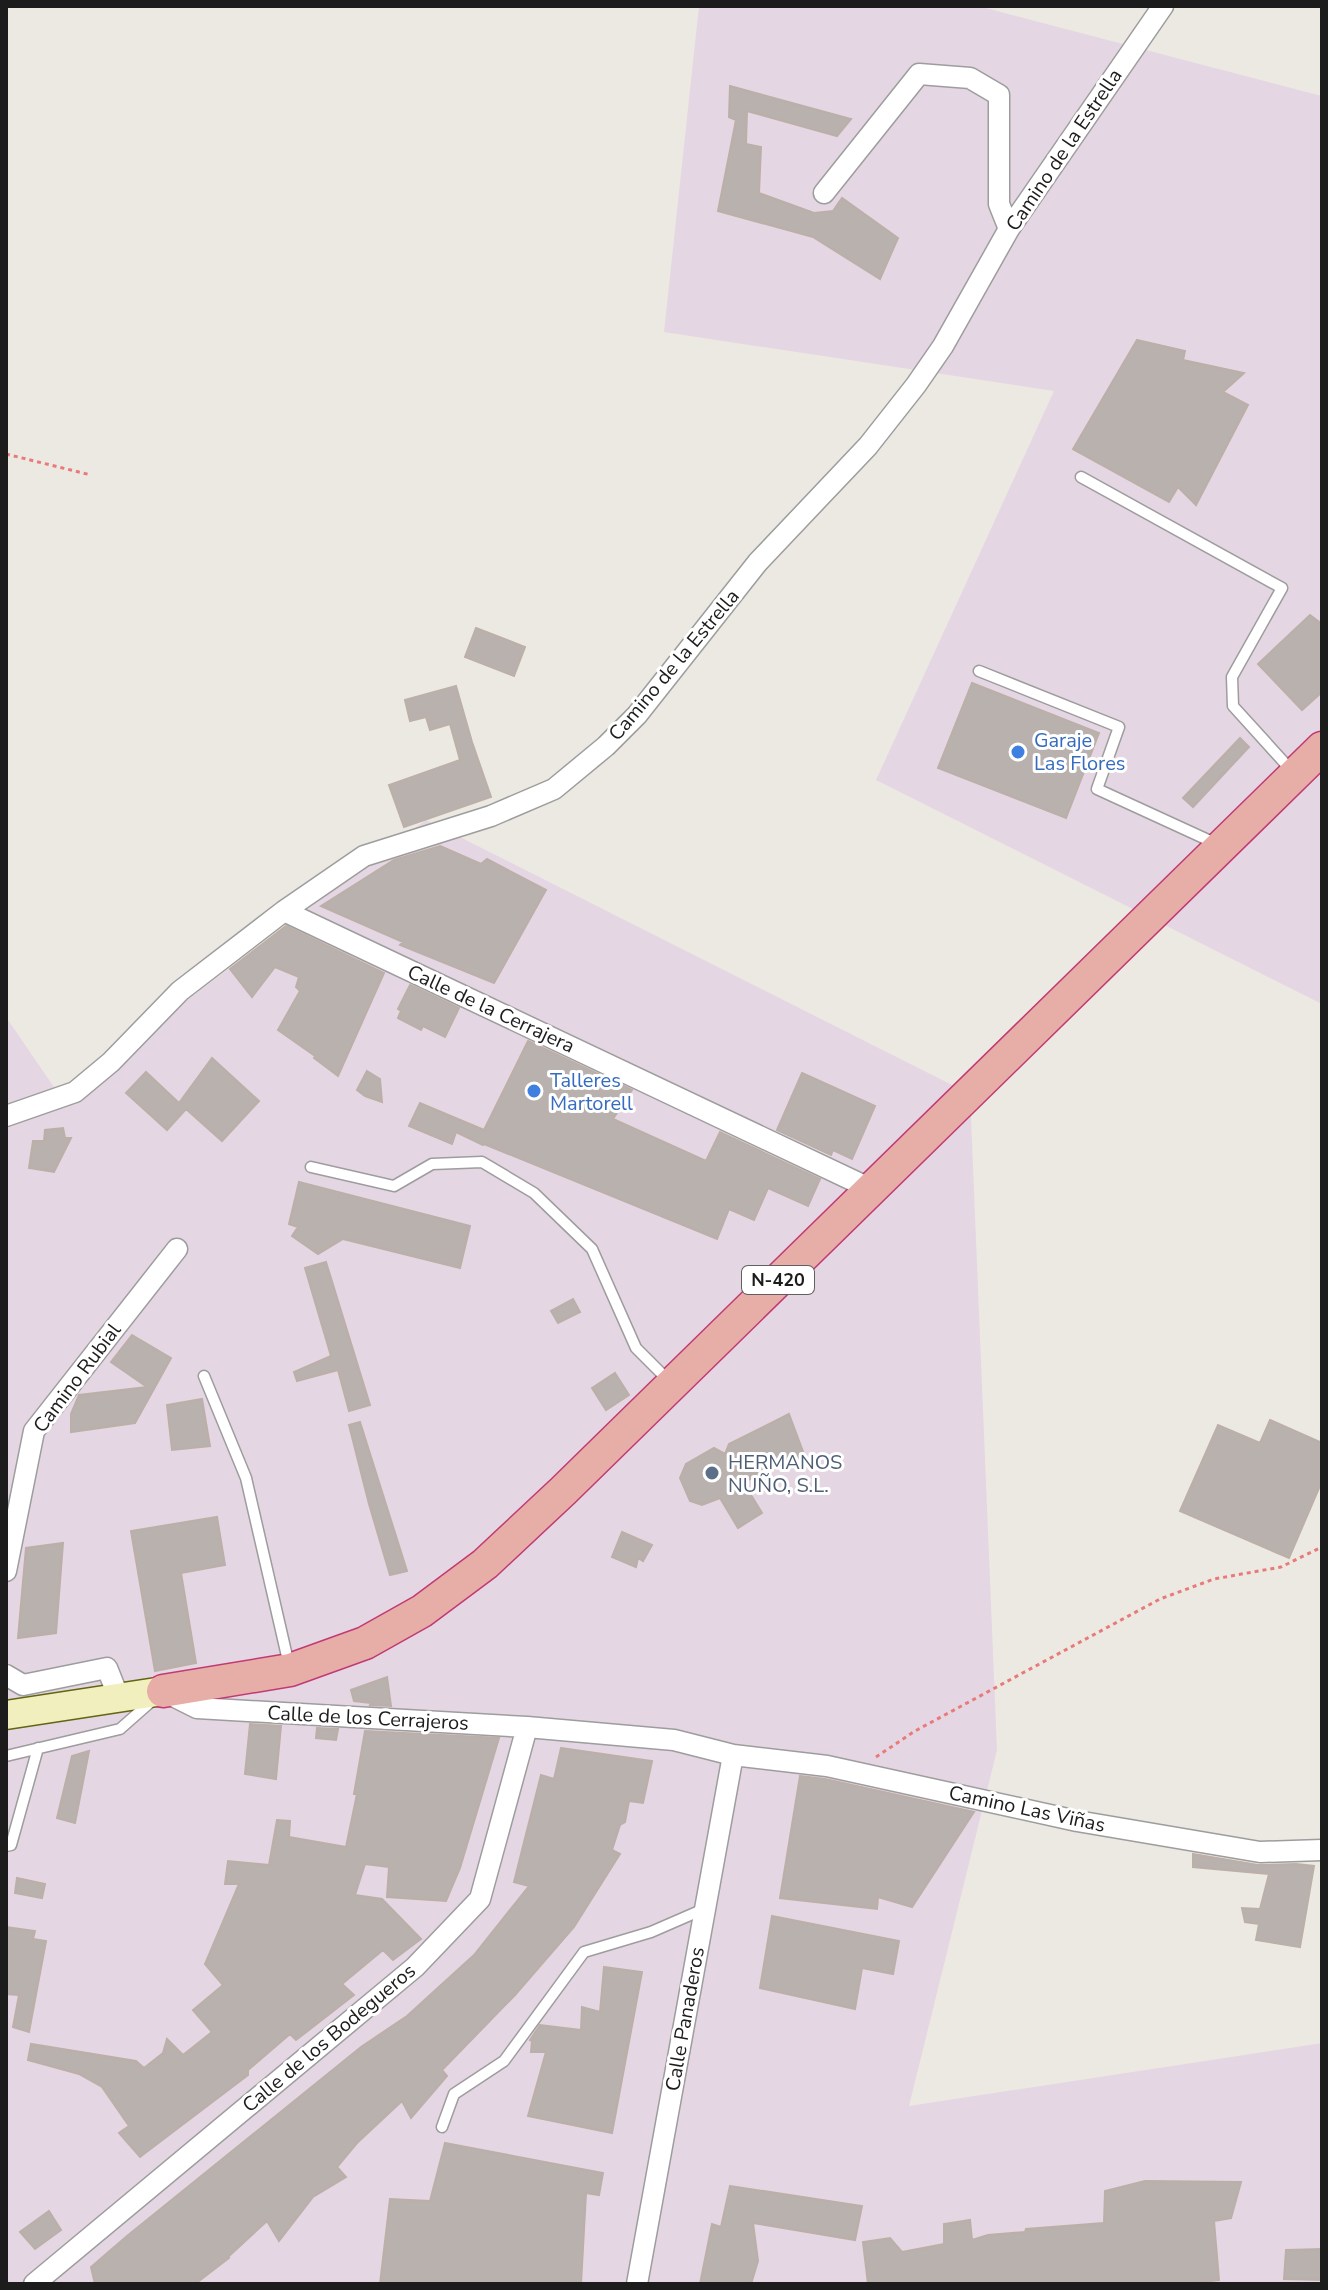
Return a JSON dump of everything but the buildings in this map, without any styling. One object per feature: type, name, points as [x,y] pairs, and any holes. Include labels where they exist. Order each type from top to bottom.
[{"type":"highway","name":"N-420","points":[[163,1691],[290,1670],[365,1643],[422,1611],[485,1564],[1322,748]]},
{"type":"main road","points":[[6,1715],[163,1691]]},
{"type":"street","name":"Camino de la Estrella","points":[[6,1116],[75,1092],[111,1062],[180,991],[284,911],[364,856],[491,816],[554,789],[606,746],[637,715],[758,562],[878,433],[943,346],[1009,229],[1163,6]]},
{"type":"street","points":[[824,193],[919,74],[970,78],[999,95],[999,204],[1009,229]]},
{"type":"street","name":"Calle de la Cerrajera","points":[[284,911],[871,1189]]},
{"type":"street","name":"Camino Rubial","points":[[6,1571],[34,1431],[177,1249]]},
{"type":"street","points":[[6,1675],[23,1685],[107,1668],[119,1698]]},
{"type":"street","name":"Calle de los Cerrajeros","points":[[163,1691],[197,1708],[527,1727],[674,1740],[733,1755]]},
{"type":"street","name":"Calle de los Bodegueros","points":[[34,2284],[415,1967],[480,1899],[527,1727]]},
{"type":"street","name":"Camino Las Viñas","points":[[733,1755],[827,1766],[1077,1821],[1260,1852],[1322,1850]]},
{"type":"street","name":"Calle Panaderos","points":[[637,2284],[733,1755]]},
{"type":"lane","points":[[1081,477],[1282,588],[1232,677],[1233,706],[1295,775]]},
{"type":"lane","points":[[979,671],[1119,727],[1097,789],[1222,847]]},
{"type":"lane","points":[[311,1167],[394,1186],[432,1164],[482,1162],[534,1193],[592,1249],[636,1348],[672,1384]]},
{"type":"lane","points":[[204,1376],[246,1478],[290,1670]]},
{"type":"lane","points":[[6,1756],[120,1729],[163,1691]]},
{"type":"lane","points":[[6,1846],[11,1845],[38,1748]]},
{"type":"lane","points":[[442,2127],[454,2094],[504,2061],[584,1952],[651,1932],[705,1908]]},
{"type":"path","points":[[6,454],[91,475]]},
{"type":"path","points":[[855,1772],[915,1731],[1160,1599],[1214,1579],[1281,1567],[1322,1547]]},
{"type":"shaded area","points":[[699,6],[978,6],[1322,96],[1322,1004],[876,780],[1054,391],[664,332]]},
{"type":"shaded area","points":[[426,820],[970,1094],[997,1750],[909,2106],[1322,2043],[1322,2284],[6,2284],[6,1017],[60,1096]]},
{"type":"place","name":"Garaje Las Flores","points":[[1018,752]]},
{"type":"place","name":"Talleres Martorell","points":[[534,1091]]},
{"type":"place","name":"HERMANOS NUÑO, S.L.","points":[[712,1473]]}]
